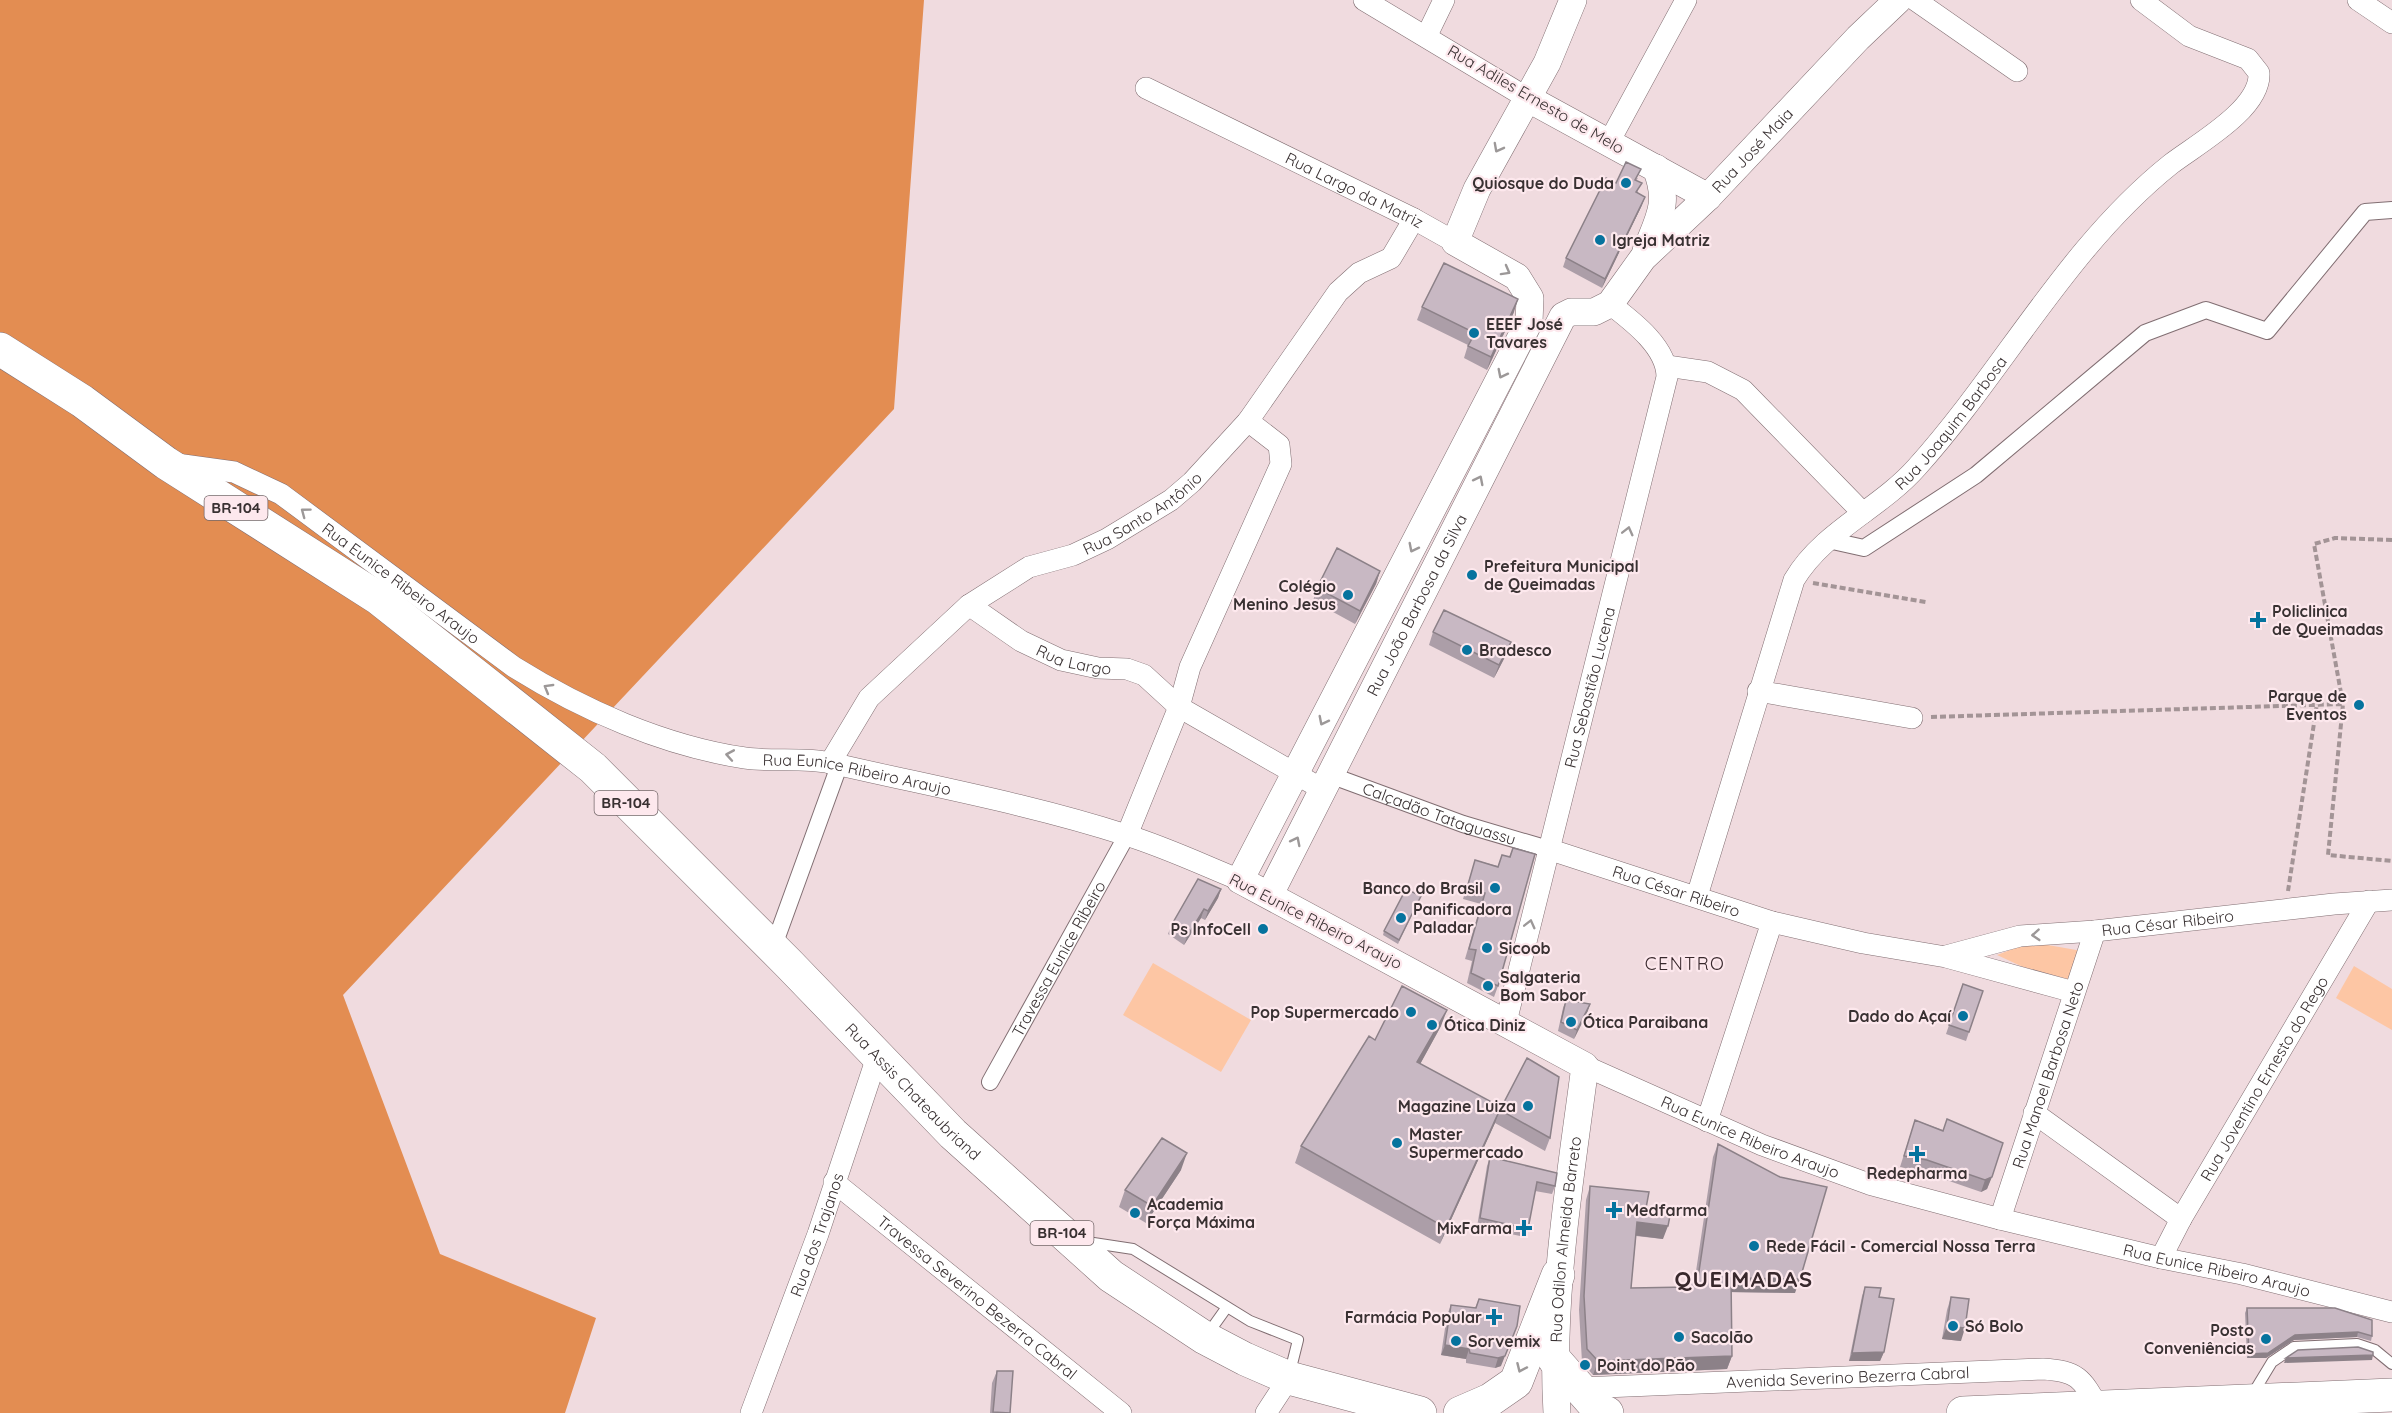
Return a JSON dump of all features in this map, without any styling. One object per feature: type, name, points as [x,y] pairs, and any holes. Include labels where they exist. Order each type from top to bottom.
[{"type":"highway","name":"BR-104","points":[[0,349],[82,401],[166,463]]},
{"type":"highway","name":"Rua Assis Chateaubriand","points":[[166,463],[378,598],[592,768],[878,1054],[953,1134],[1111,1276],[1205,1338],[1288,1378],[1396,1410]]},
{"type":"highway","points":[[1460,1413],[1490,1400],[1516,1382],[1558,1275]]},
{"type":"highway","points":[[1554,1359],[1599,1410],[1607,1413]]},
{"type":"highway","points":[[1969,1412],[2230,1405],[2392,1395]]},
{"type":"street","name":"Rua Adiles Ernesto de Melo","points":[[1364,0],[1427,35],[1529,99],[1708,197]]},
{"type":"street","points":[[1427,35],[1444,0]]},
{"type":"street","points":[[1455,242],[1477,189],[1503,139],[1529,99],[1573,0]]},
{"type":"street","points":[[1609,142],[1686,0]]},
{"type":"street","name":"Rua José Maia","points":[[1610,304],[1643,258],[1708,197],[1858,38],[1898,0]]},
{"type":"street","points":[[1915,0],[2017,70]]},
{"type":"street","name":"Rua Joaquim Barbosa","points":[[1697,896],[1758,691],[1794,580],[1802,567],[1828,540],[1916,469],[2043,302],[2133,198],[2250,100],[2259,82],[2255,66],[2231,50],[2189,36],[2141,0]]},
{"type":"street","points":[[2358,0],[2392,23]]},
{"type":"street","name":"Rua Largo da Matriz","points":[[1146,87],[1414,219],[1517,277],[1530,298],[1529,322]]},
{"type":"street","points":[[1643,258],[1664,201],[1664,187],[1656,168]]},
{"type":"street","points":[[1828,540],[1864,548],[1976,475],[2145,333],[2206,310],[2267,331],[2366,212],[2392,210]]},
{"type":"street","name":"Rua Santo Antônio","points":[[834,764],[869,698],[969,605],[1029,567],[1088,548],[1171,500],[1213,461],[1248,421],[1338,292],[1359,273],[1391,258],[1402,243],[1414,219]]},
{"type":"street","points":[[1610,304],[1656,347],[1667,366],[1708,372],[1743,390],[1863,513]]},
{"type":"street","name":"Rua João Barbosa da Silva","points":[[1270,894],[1563,316],[1571,312],[1594,312],[1610,304]]},
{"type":"street","name":"Rua João Barbosa da Silva","points":[[1240,880],[1529,322]]},
{"type":"street","name":"Rua Sebastião Lucena","points":[[1506,1022],[1668,377],[1667,366]]},
{"type":"street","points":[[1126,835],[1179,707],[1190,667],[1281,464],[1279,445],[1274,438],[1248,421]]},
{"type":"street","name":"Rua Eunice Ribeiro Araujo","points":[[166,463],[234,472],[281,494],[514,667],[550,690],[593,710],[701,750],[747,758],[834,764],[1010,802],[1126,835],[1270,894],[1585,1066],[1762,1145],[1869,1184],[2000,1219],[2242,1274],[2392,1312]]},
{"type":"street","name":"Rua Largo","points":[[969,605],[1021,641],[1060,660],[1098,668],[1127,669],[1144,675],[1179,707],[1295,776],[1326,782]]},
{"type":"street","points":[[1758,691],[1912,718]]},
{"type":"street","points":[[773,948],[834,764]]},
{"type":"street","name":"Calçadão Tataguassu","points":[[1326,782],[1548,849]]},
{"type":"street","name":"Travessa Eunice Ribeiro","points":[[990,1082],[1126,835]]},
{"type":"street","name":"Rua César Ribeiro","points":[[1548,849],[1772,922],[1863,943],[1946,957],[2074,992]]},
{"type":"street","name":"Rua César Ribeiro","points":[[1946,957],[2020,936],[2095,931],[2285,909],[2392,900]]},
{"type":"street","name":"Rua Joventino Ernesto do Rego","points":[[2161,1257],[2181,1219],[2369,901]]},
{"type":"street","points":[[1707,1121],[1772,922]]},
{"type":"street","name":"Rua Manoel Barbosa Neto","points":[[2000,1219],[2095,931]]},
{"type":"street","name":"Rua dos Trajanos","points":[[751,1413],[788,1318],[878,1054]]},
{"type":"street","name":"Rua Odilon Almeida Barreto","points":[[1557,1413],[1554,1359],[1558,1275],[1585,1066]]},
{"type":"street","points":[[2034,1113],[2181,1219]]},
{"type":"street","name":"Travessa Severino Bezerra Cabral","points":[[834,1182],[1121,1413]]},
{"type":"street","name":"Avenida Severino Bezerra Cabral","points":[[1580,1388],[1975,1374],[2043,1369],[2071,1372],[2088,1388],[2098,1407]]},
{"type":"street","points":[[1969,1412],[1975,1374]]},
{"type":"street","points":[[1266,1413],[1288,1378]]},
{"type":"lane","points":[[1069,1239],[1133,1250],[1250,1320],[1298,1340],[1288,1378]]},
{"type":"lane","points":[[1205,1338],[1227,1307]]},
{"type":"lane","points":[[2230,1405],[2272,1362],[2294,1347],[2357,1344],[2375,1350],[2392,1364]]},
{"type":"path","points":[[2392,540],[2335,537],[2314,544],[2343,704],[2328,855],[2392,861]]},
{"type":"path","points":[[1794,580],[1926,602]]},
{"type":"path","points":[[2285,909],[2317,704]]},
{"type":"path","points":[[1912,718],[2343,704]]},
{"type":"shaded area","points":[[0,0],[924,0],[894,409],[343,995],[440,1254],[596,1318],[565,1413],[0,1413]]},
{"type":"shaded area","points":[[2031,942],[2082,951],[2071,980],[2023,967],[1997,955]]},
{"type":"shaded area","points":[[1153,963],[1251,1020],[1221,1072],[1123,1015]]},
{"type":"shaded area","points":[[2354,966],[2392,989],[2392,1030],[2336,998]]},
{"type":"building","points":[[1626,162],[1641,169],[1635,180],[1642,183],[1636,192],[1645,197],[1605,279],[1566,258],[1606,178],[1616,183]]},
{"type":"building","name":"EEEF José Tavares","points":[[1444,263],[1518,299],[1491,357],[1468,346],[1475,333],[1422,307]]},
{"type":"building","points":[[1337,548],[1380,571],[1360,611],[1317,588]]},
{"type":"building","points":[[1444,610],[1511,642],[1499,665],[1433,632]]},
{"type":"building","points":[[1513,848],[1535,854],[1498,986],[1471,973],[1476,950],[1469,949],[1485,893],[1467,888],[1475,860],[1498,867],[1502,855],[1510,857]]},
{"type":"building","points":[[1198,879],[1221,889],[1208,911],[1204,909],[1187,937],[1171,926]]},
{"type":"building","name":"Panificadora Paladar","points":[[1406,889],[1421,896],[1399,940],[1384,931]]},
{"type":"building","name":"Dado do Açaí","points":[[1963,984],[1983,991],[1969,1032],[1949,1025]]},
{"type":"building","name":"Master Supermercado","points":[[1402,986],[1447,1010],[1417,1062],[1501,1107],[1446,1228],[1301,1146],[1369,1036],[1375,1040]]},
{"type":"building","points":[[1566,1000],[1590,1004],[1577,1030],[1561,1022]]},
{"type":"building","name":"Magazine Luiza","points":[[1527,1058],[1559,1077],[1550,1138],[1500,1110]]},
{"type":"building","points":[[1947,1119],[2003,1143],[1992,1177],[1985,1180],[1927,1160],[1904,1156],[1915,1120],[1943,1131]]},
{"type":"building","points":[[1162,1138],[1187,1153],[1152,1206],[1125,1190]]},
{"type":"building","points":[[1718,1144],[1780,1177],[1827,1187],[1800,1279],[1731,1278],[1732,1356],[1598,1361],[1587,1349],[1584,1296],[1590,1186],[1649,1192],[1646,1208],[1671,1211],[1668,1226],[1637,1222],[1631,1288],[1688,1287],[1689,1278],[1698,1278]]},
{"type":"building","points":[[1490,1157],[1557,1173],[1555,1186],[1537,1182],[1528,1229],[1480,1218]]},
{"type":"building","points":[[1865,1287],[1881,1288],[1879,1297],[1894,1299],[1884,1352],[1852,1353]]},
{"type":"building","points":[[1951,1297],[1969,1299],[1965,1328],[1947,1326]]},
{"type":"building","points":[[1479,1299],[1520,1306],[1517,1326],[1505,1356],[1498,1358],[1470,1353],[1469,1349],[1445,1345],[1451,1305],[1476,1308]]},
{"type":"building","points":[[2247,1308],[2335,1308],[2372,1320],[2372,1336],[2358,1332],[2295,1335],[2268,1353],[2249,1354]]},
{"type":"building","points":[[2358,1347],[2373,1352],[2373,1355],[2286,1358],[2298,1350]]},
{"type":"building","points":[[997,1371],[1013,1371],[1010,1413],[993,1412]]},
{"type":"place","name":"Quiosque do Duda","points":[[1626,183]]},
{"type":"place","name":"Igreja Matriz","points":[[1600,240]]},
{"type":"place","name":"EEEF José Tavares","points":[[1474,333]]},
{"type":"place","name":"Prefeitura Municipal de Queimadas","points":[[1472,575]]},
{"type":"place","name":"Colégio Menino Jesus","points":[[1348,595]]},
{"type":"place","name":"Policlinica de Queimadas","points":[[2258,620]]},
{"type":"place","name":"Bradesco","points":[[1467,650]]},
{"type":"place","name":"Parque de Eventos","points":[[2359,705]]},
{"type":"place","name":"Banco do Brasil","points":[[1495,888]]},
{"type":"place","name":"Panificadora Paladar","points":[[1401,918]]},
{"type":"place","name":"Ps InfoCell","points":[[1263,929]]},
{"type":"place","name":"Sicoob","points":[[1487,948]]},
{"type":"place","name":"Salgateria Bom Sabor","points":[[1488,986]]},
{"type":"place","name":"Pop Supermercado","points":[[1411,1012]]},
{"type":"place","name":"Dado do Açaí","points":[[1963,1016]]},
{"type":"place","name":"Ótica Paraibana","points":[[1571,1022]]},
{"type":"place","name":"Ótica Diniz","points":[[1432,1025]]},
{"type":"place","name":"Magazine Luiza","points":[[1528,1106]]},
{"type":"place","name":"Master Supermercado","points":[[1397,1143]]},
{"type":"place","name":"Redepharma","points":[[1917,1154]]},
{"type":"place","name":"Medfarma","points":[[1614,1210]]},
{"type":"place","name":"Academia Força Máxima","points":[[1135,1213]]},
{"type":"place","name":"MixFarma","points":[[1524,1228]]},
{"type":"place","name":"Rede Fácil - Comercial Nossa Terra","points":[[1754,1246]]},
{"type":"place","name":"Farmácia Popular","points":[[1494,1317]]},
{"type":"place","name":"Só Bolo","points":[[1953,1326]]},
{"type":"place","name":"Sacolão","points":[[1679,1337]]},
{"type":"place","name":"Posto Conveniências","points":[[2266,1339]]},
{"type":"place","name":"Sorvemix","points":[[1456,1341]]},
{"type":"place","name":"Point do Pão","points":[[1585,1365]]},
{"type":"district","name":"CENTRO","points":[[1685,964]]},
{"type":"district","name":"QUEIMADAS","points":[[1744,1279]]}]
